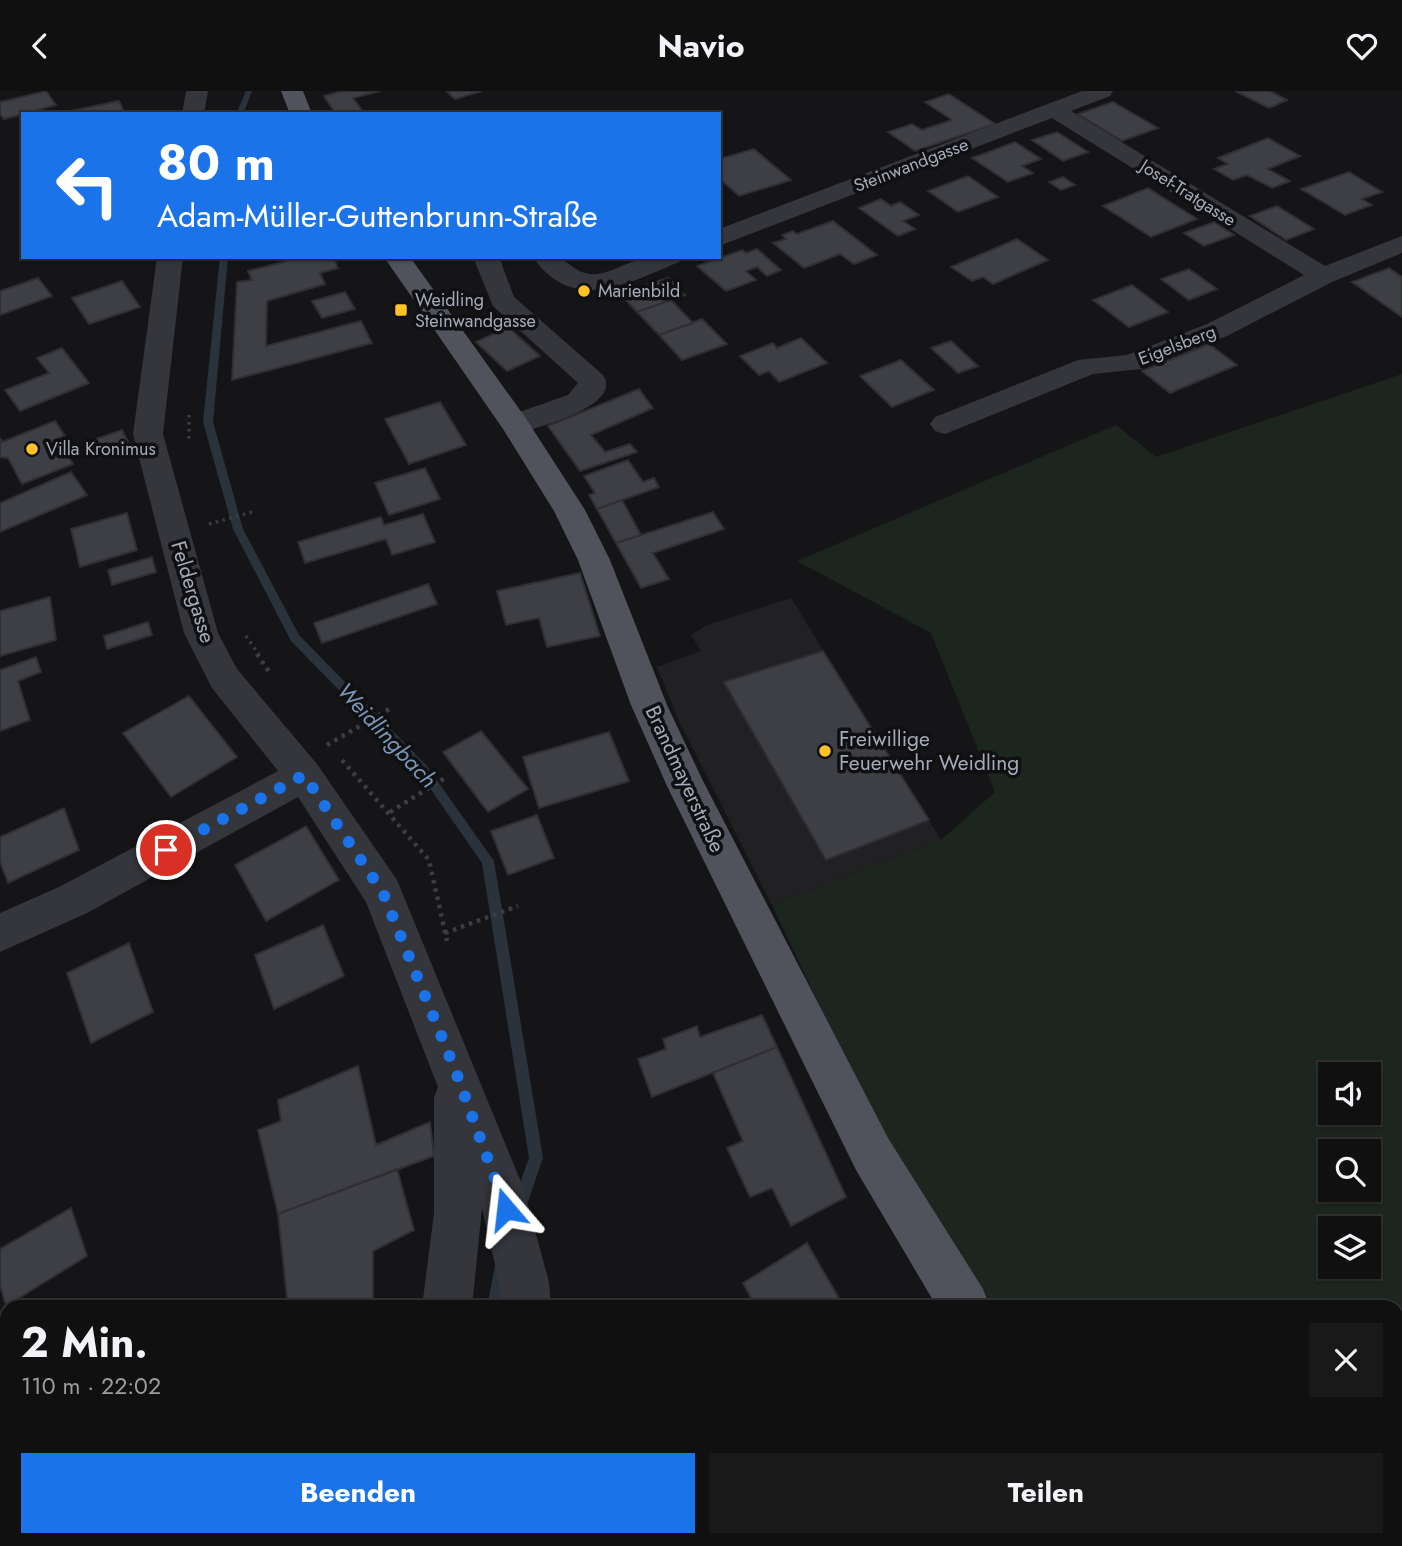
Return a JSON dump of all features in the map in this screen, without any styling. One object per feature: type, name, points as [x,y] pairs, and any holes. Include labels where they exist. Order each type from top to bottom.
[{"type":"main road","points":[[292,91],[300,112]]},
{"type":"main road","name":"Brandmayerstraße","points":[[398,259],[515,424],[569,510],[594,561],[649,705],[685,786],[872,1154],[961,1300]]},
{"type":"street","points":[[193,112],[197,91]]},
{"type":"street","name":"Steinwandgasse","points":[[721,238],[1102,91]]},
{"type":"street","name":"Josef-Tratgasse","points":[[1054,110],[1323,276]]},
{"type":"street","name":"Eigelsberg","points":[[945,424],[1088,366],[1131,363],[1217,330],[1323,276],[1402,244]]},
{"type":"street","name":"Feldergasse","points":[[170,259],[148,434],[201,632],[224,678],[304,775],[383,893],[500,1187],[524,1282],[525,1300]]},
{"type":"street","points":[[487,259],[502,299],[593,381],[592,389],[578,402],[515,424]]},
{"type":"street","points":[[548,259],[566,277],[601,284],[665,259]]},
{"type":"street","points":[[0,933],[73,900],[304,775]]},
{"type":"street","name":"Feldergasse","points":[[448,1300],[458,1213],[456,1072]]},
{"type":"path","points":[[189,409],[190,448]]},
{"type":"path","points":[[210,524],[252,512]]},
{"type":"path","points":[[244,633],[273,677]]},
{"type":"path","points":[[327,745],[393,707]]},
{"type":"path","points":[[320,736],[390,812],[429,860],[448,944]]},
{"type":"path","points":[[390,812],[448,776]]},
{"type":"path","points":[[445,933],[518,906]]},
{"type":"shaded area","points":[[1402,374],[1402,1300],[982,1300],[912,1201],[772,905],[941,840],[995,792],[931,633],[797,561],[1116,425],[1156,457]]},
{"type":"shaded area","points":[[791,598],[941,840],[772,905],[679,721],[657,667],[701,651],[691,635],[707,625]]},
{"type":"building","points":[[46,91],[56,105],[21,112],[21,114],[4,119],[0,114],[0,102]]},
{"type":"building","points":[[342,91],[380,91],[353,98],[364,112],[335,112],[324,96]]},
{"type":"building","points":[[446,91],[482,91],[455,99]]},
{"type":"building","points":[[1235,91],[1270,91],[1287,100],[1269,108]]},
{"type":"building","points":[[949,94],[995,124],[915,151],[888,132],[912,124],[922,130],[952,120],[925,102]]},
{"type":"building","points":[[119,101],[124,112],[89,112],[71,111]]},
{"type":"building","points":[[1113,102],[1158,128],[1122,141],[1078,114]]},
{"type":"building","points":[[1057,132],[1088,152],[1063,161],[1032,140]]},
{"type":"building","points":[[1268,138],[1300,156],[1268,169],[1290,181],[1272,188],[1247,175],[1233,180],[1214,169],[1228,164],[1218,158]]},
{"type":"building","points":[[1015,142],[1041,159],[1022,166],[1033,173],[1008,182],[972,158]]},
{"type":"building","points":[[754,149],[791,180],[739,196],[721,180],[721,158]]},
{"type":"building","points":[[1349,172],[1382,192],[1362,199],[1372,205],[1345,215],[1301,189]]},
{"type":"building","points":[[968,176],[998,197],[958,212],[928,191]]},
{"type":"building","points":[[1063,177],[1075,185],[1061,190],[1049,182]]},
{"type":"building","points":[[1148,188],[1197,219],[1151,237],[1103,206]]},
{"type":"building","points":[[881,199],[891,206],[900,202],[919,215],[903,221],[915,229],[898,236],[859,208]]},
{"type":"building","points":[[1277,206],[1314,229],[1286,240],[1250,216]]},
{"type":"building","points":[[833,221],[877,255],[854,264],[840,254],[804,268],[773,243],[786,239],[782,235],[793,231],[797,234]]},
{"type":"building","points":[[1214,222],[1234,235],[1204,246],[1184,233]]},
{"type":"building","points":[[1017,239],[1048,260],[993,284],[983,277],[972,281],[951,267]]},
{"type":"building","points":[[757,249],[781,270],[767,276],[757,267],[746,271],[756,280],[726,291],[697,266],[742,250],[746,253]]},
{"type":"building","points":[[295,259],[334,259],[338,268],[320,273],[325,284],[267,301],[266,346],[361,321],[372,343],[232,380],[237,282],[252,280],[248,271]]},
{"type":"building","points":[[1389,268],[1402,277],[1402,317],[1352,282]]},
{"type":"building","points":[[1189,269],[1217,289],[1189,300],[1161,279]]},
{"type":"building","points":[[38,278],[52,296],[0,315],[0,291]]},
{"type":"building","points":[[668,278],[685,295],[637,312],[620,294]]},
{"type":"building","points":[[122,281],[140,307],[89,324],[72,298]]},
{"type":"building","points":[[1132,285],[1168,312],[1129,327],[1093,300]]},
{"type":"building","points":[[345,292],[355,309],[322,318],[312,301]]},
{"type":"building","points":[[671,300],[693,323],[659,335],[637,312]]},
{"type":"building","points":[[702,319],[727,344],[682,360],[659,335]]},
{"type":"building","points":[[508,327],[540,356],[507,371],[476,342]]},
{"type":"building","points":[[801,338],[827,363],[779,382],[769,371],[759,375],[740,356],[773,343],[777,348]]},
{"type":"building","points":[[951,341],[978,366],[958,373],[931,348]]},
{"type":"building","points":[[1209,344],[1237,365],[1170,393],[1142,371]]},
{"type":"building","points":[[62,348],[89,383],[20,411],[5,390],[49,373],[37,358]]},
{"type":"building","points":[[901,360],[934,390],[892,407],[860,376]]},
{"type":"building","points":[[639,389],[653,408],[591,435],[605,452],[630,444],[637,452],[580,471],[548,426]]},
{"type":"building","points":[[440,402],[466,445],[409,464],[385,419]]},
{"type":"building","name":"Villa Kronimus","points":[[55,421],[65,436],[57,439],[73,464],[22,484],[8,458],[0,457],[0,438],[2,442]]},
{"type":"building","points":[[122,430],[130,446],[98,458],[90,441]]},
{"type":"building","points":[[628,460],[643,482],[654,478],[659,487],[597,509],[589,495],[595,493],[584,476]]},
{"type":"building","points":[[425,468],[440,499],[389,515],[375,483]]},
{"type":"building","points":[[71,472],[87,495],[0,532],[0,503]]},
{"type":"building","points":[[622,500],[641,535],[616,543],[597,509]]},
{"type":"building","points":[[713,512],[724,529],[653,553],[669,579],[641,588],[616,543]]},
{"type":"building","points":[[127,513],[137,550],[80,567],[71,529]]},
{"type":"building","points":[[423,514],[435,542],[392,555],[386,539],[305,563],[298,542],[381,517],[384,525]]},
{"type":"building","points":[[152,557],[156,572],[112,585],[108,570]]},
{"type":"building","points":[[580,573],[600,636],[547,647],[539,618],[506,625],[497,591]]},
{"type":"building","points":[[428,584],[437,604],[322,643],[314,623]]},
{"type":"building","points":[[50,597],[56,640],[0,656],[0,611]]},
{"type":"building","points":[[148,622],[152,635],[107,649],[104,636]]},
{"type":"building","name":"Freiwillige Feuerwehr Weidling","points":[[823,651],[929,820],[826,860],[724,682]]},
{"type":"building","points":[[36,657],[41,672],[18,681],[30,720],[0,731],[0,670]]},
{"type":"building","points":[[189,696],[237,757],[171,797],[123,733]]},
{"type":"building","points":[[481,731],[528,789],[488,812],[443,752]]},
{"type":"building","points":[[609,732],[629,781],[539,808],[523,757]]},
{"type":"building","points":[[64,808],[79,850],[8,883],[0,861],[0,837]]},
{"type":"building","points":[[537,815],[554,858],[508,875],[491,831]]},
{"type":"building","points":[[306,826],[339,880],[266,921],[235,865]]},
{"type":"building","points":[[323,925],[344,976],[274,1009],[255,955]]},
{"type":"building","points":[[129,943],[153,1012],[91,1043],[67,973]]},
{"type":"building","points":[[762,1015],[777,1047],[652,1097],[638,1059],[666,1049],[663,1039],[697,1026],[700,1037]]},
{"type":"building","points":[[777,1047],[846,1197],[791,1226],[772,1188],[750,1197],[727,1148],[743,1141],[713,1073]]},
{"type":"building","points":[[358,1066],[376,1145],[430,1122],[434,1156],[278,1214],[258,1130],[281,1121],[278,1100]]},
{"type":"building","points":[[397,1169],[414,1230],[373,1251],[373,1300],[287,1300],[278,1214]]},
{"type":"building","points":[[71,1208],[87,1256],[16,1300],[4,1300],[0,1285],[0,1249]]},
{"type":"building","points":[[807,1243],[840,1300],[752,1300],[743,1283]]},
{"type":"waterway","name":"Weidlingbach","points":[[240,112],[249,91]]},
{"type":"waterway","name":"Weidlingbach","points":[[224,259],[208,422],[238,529],[295,638],[422,768],[488,861],[536,1158],[520,1205]]},
{"type":"waterway","name":"Weidlingbach","points":[[496,1300],[503,1266]]},
{"type":"place","name":"Marienbild","points":[[584,291]]},
{"type":"place","name":"Weidling Steinwandgasse","points":[[401,310]]},
{"type":"place","name":"Villa Kronimus","points":[[32,449]]},
{"type":"place","name":"Freiwillige Feuerwehr Weidling","points":[[825,751]]},
{"type":"route","points":[[166,850],[304,775],[383,893],[456,1072],[506,1209]]}]
